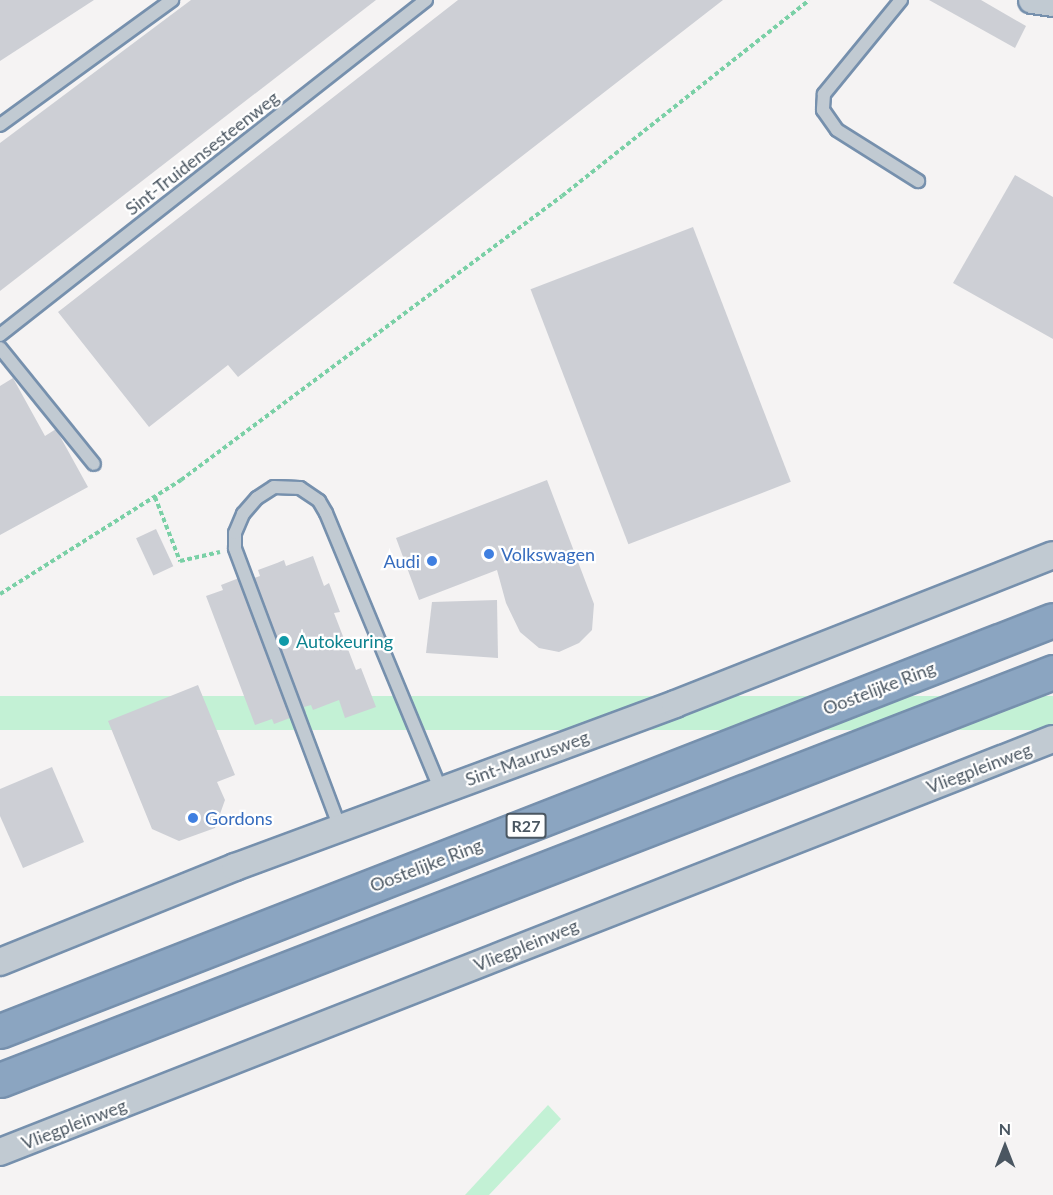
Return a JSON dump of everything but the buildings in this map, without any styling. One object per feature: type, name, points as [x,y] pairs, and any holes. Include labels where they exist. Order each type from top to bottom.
[{"type":"highway","name":"Oostelijke Ring","points":[[0,1031],[1053,620]]},
{"type":"highway","points":[[0,1080],[1053,672]]},
{"type":"street","points":[[1032,0],[1053,3]]},
{"type":"street","name":"Sint-Maurusweg","points":[[0,962],[235,867],[675,704],[1053,555]]},
{"type":"street","name":"Vliegpleinweg","points":[[0,1152],[1053,739]]},
{"type":"lane","points":[[0,125],[172,0]]},
{"type":"lane","name":"Sint-Truidensesteenweg","points":[[0,335],[426,0]]},
{"type":"lane","points":[[901,0],[824,94],[823,110],[837,130],[918,181]]},
{"type":"lane","points":[[0,348],[94,465]]},
{"type":"lane","points":[[340,828],[235,548],[235,533],[243,514],[264,492],[274,487],[292,486],[310,493],[319,501],[326,513],[441,790]]},
{"type":"path","points":[[0,594],[155,497],[562,196],[809,0]]},
{"type":"path","points":[[155,497],[180,561],[235,548]]},
{"type":"green space","points":[[0,696],[1053,696],[1053,730],[0,730]]},
{"type":"green space","points":[[548,1105],[561,1119],[489,1195],[465,1195]]},
{"type":"place","name":"Volkswagen","points":[[489,554]]},
{"type":"place","name":"Audi","points":[[432,561]]},
{"type":"place","name":"Autokeuring","points":[[284,641]]},
{"type":"place","name":"Gordons","points":[[193,818]]}]
